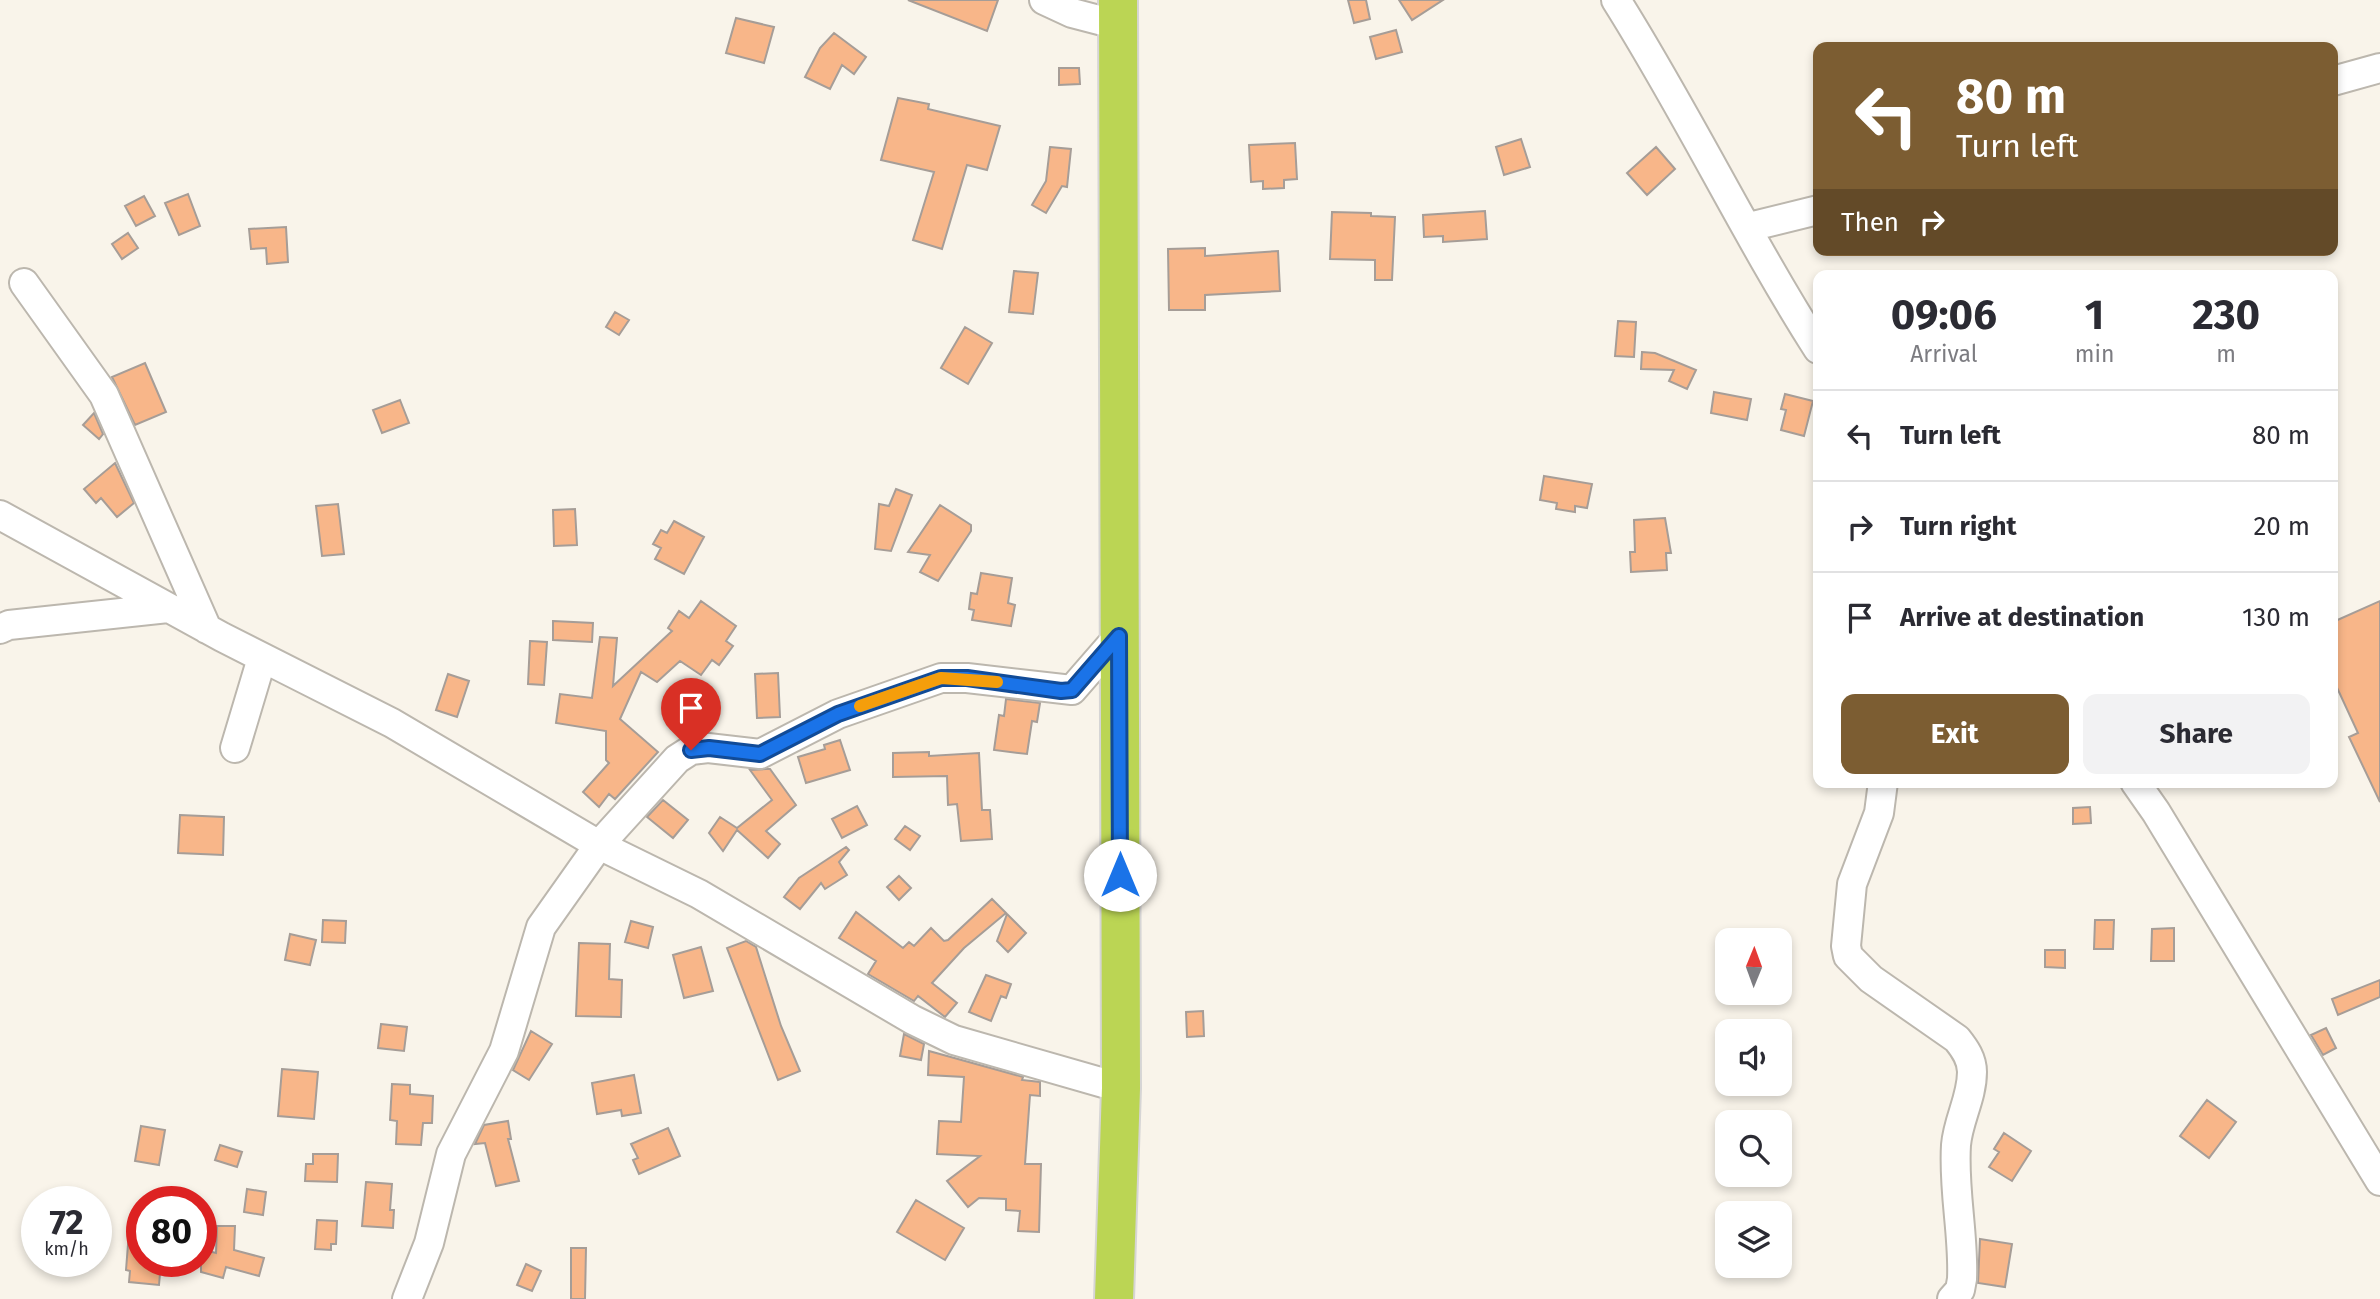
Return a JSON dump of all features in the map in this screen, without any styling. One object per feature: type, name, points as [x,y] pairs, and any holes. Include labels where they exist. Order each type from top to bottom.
[{"type":"highway","points":[[1114,1299],[1121,1088],[1118,12]]},
{"type":"street","points":[[1044,0],[1072,13],[1118,12]]},
{"type":"street","points":[[1616,0],[1749,227],[1780,289],[1813,341]]},
{"type":"street","points":[[2338,80],[2380,68]]},
{"type":"street","points":[[1749,227],[1813,211]]},
{"type":"street","points":[[23,284],[104,396],[208,629]]},
{"type":"street","points":[[0,515],[208,629],[392,723],[599,845],[699,894],[872,998],[954,1040],[1121,1088]]},
{"type":"street","points":[[0,629],[9,625],[168,607]]},
{"type":"street","points":[[407,1299],[429,1242],[452,1154],[504,1051],[541,927],[599,845],[677,759],[691,750],[709,748],[760,754],[838,714],[941,678],[967,678],[1061,691],[1072,690],[1119,636]]},
{"type":"street","points":[[235,748],[262,657]]},
{"type":"street","points":[[1882,788],[1879,813],[1855,869],[1846,946],[1856,967],[1957,1038],[1968,1052],[1972,1069],[1970,1090],[1958,1130],[1955,1151],[1962,1296]]},
{"type":"street","points":[[2139,788],[2380,1181]]},
{"type":"building","points":[[908,0],[998,0],[987,31]]},
{"type":"building","points":[[1348,0],[1366,0],[1370,19],[1354,23]]},
{"type":"building","points":[[1399,0],[1443,0],[1412,20]]},
{"type":"building","points":[[736,18],[774,27],[764,63],[726,53]]},
{"type":"building","points":[[1396,30],[1402,52],[1376,59],[1370,37]]},
{"type":"building","points":[[834,33],[866,57],[854,74],[842,65],[830,89],[805,77],[820,48]]},
{"type":"building","points":[[1059,68],[1079,68],[1080,84],[1059,85]]},
{"type":"building","points":[[898,98],[929,104],[928,109],[1000,126],[987,170],[967,165],[942,249],[913,240],[934,172],[881,160]]},
{"type":"building","points":[[1521,139],[1530,167],[1504,175],[1496,147]]},
{"type":"building","points":[[1295,143],[1297,179],[1284,180],[1284,188],[1263,189],[1263,181],[1251,182],[1249,145]]},
{"type":"building","points":[[1050,147],[1071,149],[1067,187],[1062,186],[1046,213],[1032,205],[1046,181]]},
{"type":"building","points":[[1656,147],[1675,169],[1647,195],[1627,173]]},
{"type":"building","points":[[188,194],[200,226],[179,235],[165,203]]},
{"type":"building","points":[[144,196],[155,216],[136,226],[125,206]]},
{"type":"building","points":[[1485,211],[1487,239],[1443,242],[1443,236],[1424,237],[1423,215]]},
{"type":"building","points":[[1332,212],[1395,217],[1392,280],[1375,280],[1375,260],[1330,259]]},
{"type":"building","points":[[286,227],[288,262],[267,264],[266,248],[251,249],[249,229]]},
{"type":"building","points":[[128,233],[138,248],[122,259],[112,244]]},
{"type":"building","points":[[1205,248],[1205,256],[1278,251],[1280,291],[1205,295],[1205,310],[1169,310],[1168,249]]},
{"type":"building","points":[[1014,271],[1038,273],[1033,314],[1009,312]]},
{"type":"building","points":[[615,312],[629,320],[619,335],[606,327]]},
{"type":"building","points":[[1618,321],[1636,322],[1634,357],[1615,356]]},
{"type":"building","points":[[965,327],[992,343],[968,384],[941,368]]},
{"type":"building","points":[[1642,352],[1655,353],[1696,370],[1687,389],[1669,381],[1674,370],[1641,369]]},
{"type":"building","points":[[145,363],[166,412],[135,425],[112,377]]},
{"type":"building","points":[[1714,392],[1751,399],[1747,420],[1711,413]]},
{"type":"building","points":[[1785,394],[1813,401],[1804,436],[1781,430],[1786,410],[1781,409]]},
{"type":"building","points":[[400,400],[409,423],[382,433],[373,410]]},
{"type":"building","points":[[94,413],[103,434],[99,439],[83,425]]},
{"type":"building","points":[[115,463],[134,503],[117,517],[101,498],[96,503],[84,489]]},
{"type":"building","points":[[1544,476],[1592,484],[1587,508],[1575,506],[1575,512],[1556,509],[1557,503],[1540,500]]},
{"type":"building","points":[[896,489],[912,495],[891,551],[875,549],[879,504],[889,506]]},
{"type":"building","points":[[338,504],[344,554],[322,556],[316,506]]},
{"type":"building","points":[[940,505],[971,525],[971,531],[938,581],[920,572],[930,555],[908,552]]},
{"type":"building","points":[[575,509],[577,545],[554,546],[553,510]]},
{"type":"building","points":[[1665,518],[1671,553],[1666,553],[1667,570],[1631,572],[1630,552],[1635,552],[1634,520]]},
{"type":"building","points":[[674,521],[704,537],[684,574],[655,559],[661,548],[653,544],[661,530],[667,533]]},
{"type":"building","points":[[981,573],[1012,578],[1008,603],[1015,605],[1011,626],[972,620],[974,610],[969,609],[971,593],[977,594]]},
{"type":"building","points":[[701,601],[736,626],[726,641],[733,646],[719,665],[712,660],[701,675],[680,661],[657,682],[641,672],[620,719],[658,752],[615,799],[609,794],[599,807],[583,792],[609,763],[606,760],[606,731],[556,723],[560,694],[592,698],[600,637],[617,638],[613,686],[672,631],[668,628],[679,611],[689,618]]},
{"type":"building","points":[[2380,601],[2380,802],[2349,737],[2358,733],[2338,690],[2338,620]]},
{"type":"building","points":[[553,621],[593,623],[592,642],[553,640]]},
{"type":"building","points":[[530,641],[547,642],[544,685],[528,684]]},
{"type":"building","points":[[778,673],[780,717],[757,718],[755,674]]},
{"type":"building","points":[[448,674],[469,681],[457,717],[436,710]]},
{"type":"building","points":[[1006,699],[1040,703],[1037,722],[1032,721],[1027,754],[994,750],[999,715],[1004,716]]},
{"type":"building","points":[[840,740],[850,770],[806,783],[798,757],[825,749],[824,745]]},
{"type":"building","points":[[929,752],[929,756],[979,753],[982,810],[990,810],[992,839],[961,841],[957,804],[948,805],[947,776],[893,777],[893,753]]},
{"type":"building","points":[[770,769],[796,805],[766,831],[780,844],[768,858],[737,830],[723,851],[709,833],[720,817],[737,828],[772,800],[750,770]]},
{"type":"building","points":[[663,800],[688,820],[673,838],[647,817]]},
{"type":"building","points":[[857,806],[867,825],[842,838],[832,819]]},
{"type":"building","points":[[2090,807],[2091,823],[2073,824],[2073,808]]},
{"type":"building","points":[[180,815],[224,817],[223,855],[178,853]]},
{"type":"building","points":[[905,826],[920,836],[910,850],[895,839]]},
{"type":"building","points":[[846,847],[849,850],[839,862],[847,875],[825,889],[821,883],[800,909],[784,897],[799,878]]},
{"type":"building","points":[[899,876],[911,888],[899,900],[887,887]]},
{"type":"building","points":[[992,899],[1006,913],[964,948],[932,983],[957,1003],[945,1017],[918,996],[914,1001],[868,974],[876,961],[839,938],[856,912],[903,948],[909,942],[914,946],[931,928],[944,941],[948,940]]},
{"type":"building","points":[[1007,914],[1026,933],[1008,952],[997,941]]},
{"type":"building","points":[[323,920],[346,921],[345,943],[322,942]]},
{"type":"building","points":[[2095,920],[2114,920],[2113,949],[2094,949]]},
{"type":"building","points":[[631,921],[653,927],[648,948],[625,942]]},
{"type":"building","points":[[2174,928],[2174,961],[2151,961],[2152,929]]},
{"type":"building","points":[[290,934],[316,940],[310,965],[285,960]]},
{"type":"building","points":[[746,941],[756,947],[781,1026],[800,1071],[778,1080],[727,948]]},
{"type":"building","points":[[579,943],[610,944],[609,979],[622,980],[621,1017],[576,1016]]},
{"type":"building","points":[[701,947],[713,991],[684,998],[673,955]]},
{"type":"building","points":[[2045,950],[2065,950],[2065,968],[2045,967]]},
{"type":"building","points":[[986,975],[1011,984],[1006,998],[1001,996],[991,1021],[969,1012]]},
{"type":"building","points":[[2380,980],[2380,997],[2338,1015],[2332,999]]},
{"type":"building","points":[[1203,1011],[1204,1036],[1187,1037],[1186,1012]]},
{"type":"building","points":[[381,1024],[407,1027],[404,1051],[378,1048]]},
{"type":"building","points":[[2326,1028],[2336,1048],[2323,1055],[2311,1035]]},
{"type":"building","points":[[531,1031],[552,1044],[529,1080],[513,1070]]},
{"type":"building","points":[[904,1034],[924,1044],[921,1060],[900,1056]]},
{"type":"building","points":[[929,1051],[1023,1077],[1022,1080],[1040,1082],[1040,1096],[1030,1095],[1025,1164],[1041,1164],[1039,1232],[1018,1231],[1020,1211],[1006,1210],[1006,1199],[979,1198],[968,1207],[947,1181],[980,1156],[937,1154],[939,1121],[961,1122],[964,1077],[928,1075]]},
{"type":"building","points":[[282,1069],[318,1072],[314,1119],[278,1116]]},
{"type":"building","points":[[634,1075],[641,1113],[622,1116],[621,1110],[597,1114],[592,1083]]},
{"type":"building","points":[[392,1084],[410,1085],[410,1094],[433,1096],[432,1123],[423,1123],[421,1145],[396,1144],[397,1121],[390,1120]]},
{"type":"building","points":[[2207,1100],[2236,1122],[2209,1158],[2180,1136]]},
{"type":"building","points":[[508,1121],[511,1139],[508,1139],[519,1181],[496,1186],[485,1143],[475,1144],[484,1125]]},
{"type":"building","points":[[141,1126],[165,1130],[159,1165],[135,1161]]},
{"type":"building","points":[[668,1128],[680,1156],[639,1174],[633,1160],[638,1158],[631,1144]]},
{"type":"building","points":[[2004,1133],[2031,1151],[2012,1181],[1989,1167],[1999,1152],[1994,1149]]},
{"type":"building","points":[[220,1145],[242,1152],[237,1167],[215,1160]]},
{"type":"building","points":[[313,1154],[338,1154],[337,1182],[305,1181],[306,1164],[313,1164]]},
{"type":"building","points":[[366,1182],[392,1184],[390,1210],[394,1210],[393,1228],[362,1226]]},
{"type":"building","points":[[247,1189],[266,1192],[263,1215],[244,1212]]},
{"type":"building","points":[[916,1200],[964,1228],[945,1260],[897,1232]]},
{"type":"building","points":[[317,1220],[337,1221],[336,1244],[331,1244],[331,1250],[315,1249]]},
{"type":"building","points":[[217,1226],[235,1226],[234,1250],[264,1258],[259,1276],[226,1267],[223,1278],[217,1276]]},
{"type":"building","points":[[1980,1239],[2012,1244],[2005,1287],[1978,1283]]},
{"type":"building","points":[[571,1248],[586,1248],[585,1299],[571,1299]]},
{"type":"building","points":[[526,1264],[541,1271],[532,1291],[517,1285]]},
{"type":"building","points":[[129,1277],[160,1277],[159,1285],[129,1282]]},
{"type":"slow traffic","points":[[860,706],[922,682],[941,678],[997,682]]},
{"type":"route","points":[[691,750],[709,748],[760,754],[838,714],[922,682],[941,678],[967,678],[1061,691],[1072,690],[1119,636],[1120,875]]}]
